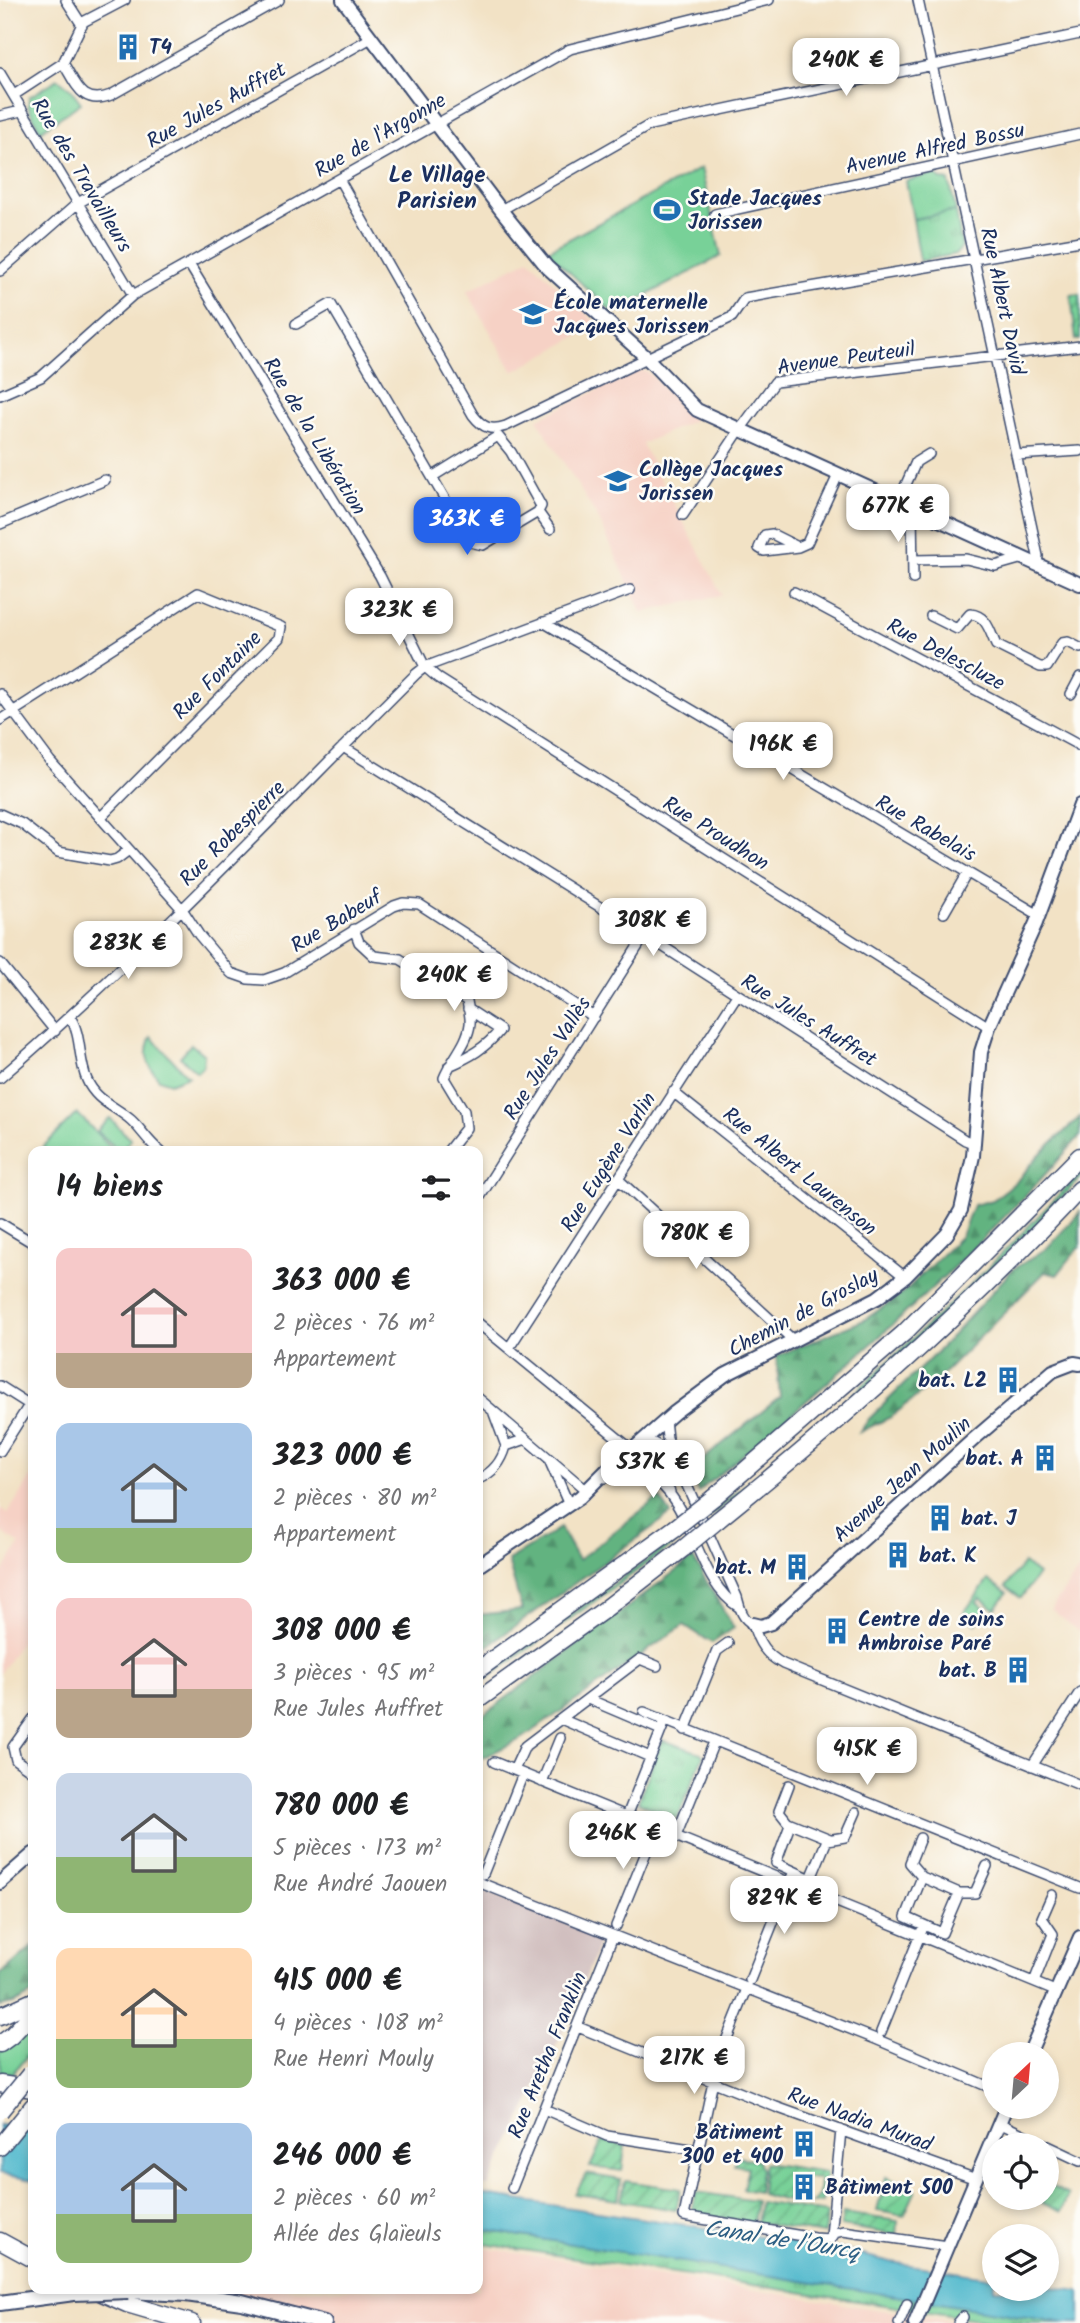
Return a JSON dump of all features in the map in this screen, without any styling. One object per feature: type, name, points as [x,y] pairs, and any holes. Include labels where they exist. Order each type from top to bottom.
[{"type":"highway","points":[[483,1666],[713,1498],[904,1333],[1080,1156]]},
{"type":"highway","points":[[483,1696],[604,1610],[806,1450],[947,1322],[1080,1189]]},
{"type":"highway","points":[[0,2016],[28,2003]]},
{"type":"highway","points":[[0,2044],[28,2018]]},
{"type":"highway","points":[[0,2084],[28,2079]]},
{"type":"highway","points":[[0,2111],[28,2082]]},
{"type":"highway","points":[[0,2090],[28,2094]]},
{"type":"highway","points":[[0,2147],[28,2112]]},
{"type":"highway","points":[[0,2241],[28,2256]]},
{"type":"highway","points":[[104,2294],[127,2304],[192,2323]]},
{"type":"main road","points":[[0,2314],[6,2302],[66,2294]]},
{"type":"main road","points":[[186,2294],[242,2302],[324,2323]]},
{"type":"street","points":[[66,0],[82,24]]},
{"type":"street","points":[[14,95],[63,63],[82,24],[125,0]]},
{"type":"street","points":[[63,63],[85,97],[97,100],[111,96],[279,0]]},
{"type":"street","points":[[343,0],[547,267],[646,357],[697,410],[1080,584]]},
{"type":"street","name":"Rue de l'Argonne","points":[[0,395],[41,377],[133,295],[570,49],[769,0]]},
{"type":"street","name":"Rue Albert David","points":[[918,0],[1038,556],[1037,565]]},
{"type":"street","points":[[501,209],[650,125],[1080,34]]},
{"type":"street","name":"Rue Jules Auffret","points":[[0,271],[78,203],[371,38]]},
{"type":"street","name":"Rue des Travailleurs","points":[[0,73],[133,295]]},
{"type":"street","points":[[0,116],[21,111]]},
{"type":"street","name":"Avenue Alfred Bossu","points":[[715,214],[1080,134]]},
{"type":"street","points":[[296,324],[331,304],[470,542],[483,545],[538,512],[541,506],[511,452],[496,431],[480,424],[473,415],[340,179]]},
{"type":"street","points":[[432,477],[496,431],[732,317],[745,298],[1080,241]]},
{"type":"street","name":"Rue de la Libération","points":[[189,264],[380,576],[425,667]]},
{"type":"street","name":"Avenue Peuteuil","points":[[683,514],[775,382],[1080,346]]},
{"type":"street","points":[[1016,455],[1080,451]]},
{"type":"street","points":[[898,502],[916,462],[929,454]]},
{"type":"street","points":[[798,547],[810,539],[838,475]]},
{"type":"street","points":[[0,524],[105,480]]},
{"type":"street","points":[[912,508],[914,579]]},
{"type":"street","points":[[538,512],[550,529]]},
{"type":"street","points":[[914,560],[966,558],[995,566],[1023,558]]},
{"type":"street","points":[[425,667],[629,590]]},
{"type":"street","name":"Rue Delescluze","points":[[794,592],[1080,746]]},
{"type":"street","name":"Rue Fontaine","points":[[13,712],[198,593],[281,627],[279,638],[101,817]]},
{"type":"street","points":[[931,616],[957,629],[970,614],[978,615],[985,620],[996,646],[1040,667],[1047,667],[1062,643],[1068,642],[1080,648]]},
{"type":"street","name":"Rue Rabelais","points":[[542,622],[1039,915]]},
{"type":"street","name":"Rue Robespierre","points":[[0,1078],[70,1017],[425,667]]},
{"type":"street","name":"Rue Proudhon","points":[[425,667],[449,685],[989,1027]]},
{"type":"street","points":[[1071,694],[1080,677]]},
{"type":"street","name":"Rue Babeuf","points":[[0,694],[50,761],[181,909],[231,973],[248,979],[264,980],[284,973],[394,906],[403,903],[419,904],[594,1017]]},
{"type":"street","points":[[0,720],[13,712]]},
{"type":"street","name":"Rue Jules Auffret","points":[[343,747],[973,1143]]},
{"type":"street","name":"Chemin de Groslay","points":[[483,1563],[569,1505],[665,1420],[725,1375],[877,1298],[905,1277],[955,1224],[961,1210],[973,1156],[978,1064],[989,1027],[1039,915],[1080,805]]},
{"type":"street","points":[[0,814],[22,824],[58,852],[110,861],[129,850]]},
{"type":"street","points":[[944,913],[967,873]]},
{"type":"street","points":[[354,929],[359,942],[374,956],[400,959],[467,1001],[471,1022],[444,1078],[464,1111],[466,1128],[452,1146]]},
{"type":"street","name":"Rue Jules Vallès","points":[[483,1192],[645,935]]},
{"type":"street","points":[[0,963],[55,1031]]},
{"type":"street","name":"Rue Eugène Varlin","points":[[509,1348],[737,995]]},
{"type":"street","points":[[449,1066],[471,1056],[492,1040],[499,1030],[468,1009]]},
{"type":"street","points":[[70,1017],[76,1026],[83,1068],[93,1090],[111,1108],[131,1120],[154,1146]]},
{"type":"street","name":"Rue Albert Laurenson","points":[[673,1092],[905,1277]]},
{"type":"street","points":[[619,1180],[793,1340]]},
{"type":"street","points":[[0,1223],[28,1240]]},
{"type":"street","points":[[483,1327],[648,1463],[664,1481],[704,1563],[728,1601],[740,1608]]},
{"type":"street","name":"Avenue Jean Moulin","points":[[753,1624],[761,1626],[771,1623],[1053,1371],[1074,1363],[1080,1364]]},
{"type":"street","points":[[0,1386],[28,1402]]},
{"type":"street","points":[[483,1402],[587,1491],[616,1471],[629,1468],[653,1479],[676,1503]]},
{"type":"street","points":[[492,1409],[506,1446]]},
{"type":"street","points":[[0,1451],[28,1410]]},
{"type":"street","points":[[665,1420],[667,1438],[740,1608],[747,1621],[753,1624],[759,1642],[780,1663],[1080,1785]]},
{"type":"street","points":[[483,1477],[496,1466],[506,1446],[526,1439]]},
{"type":"street","points":[[644,1440],[657,1443],[668,1452],[680,1470]]},
{"type":"street","points":[[547,1457],[569,1505]]},
{"type":"street","points":[[685,1730],[717,1651],[728,1643]]},
{"type":"street","points":[[483,1870],[519,1772],[525,1746],[640,1659],[657,1666]]},
{"type":"street","points":[[1032,1766],[1080,1692]]},
{"type":"street","points":[[588,1699],[685,1730],[1080,1888]]},
{"type":"street","points":[[644,1712],[663,1725]]},
{"type":"street","points":[[561,1719],[650,1757]]},
{"type":"street","points":[[626,1816],[663,1725]]},
{"type":"street","points":[[28,1726],[13,1748],[13,1754],[16,1760],[28,1768]]},
{"type":"street","points":[[542,1782],[560,1738]]},
{"type":"street","points":[[676,1836],[714,1742]]},
{"type":"street","points":[[494,1762],[676,1836],[792,1877],[920,1935],[1055,1991]]},
{"type":"street","points":[[789,1784],[779,1811],[788,1822],[830,1839],[845,1837],[856,1812]]},
{"type":"street","points":[[788,1822],[789,1828],[776,1863],[792,1877],[812,1876],[825,1843],[830,1839]]},
{"type":"street","name":"Rue Aretha Franklin","points":[[512,2188],[656,1828]]},
{"type":"street","points":[[920,1838],[910,1864],[922,1877],[959,1893],[975,1893],[987,1866]]},
{"type":"street","points":[[0,1883],[28,1858]]},
{"type":"street","points":[[792,1877],[716,2063],[684,2216],[831,2239]]},
{"type":"street","points":[[922,1877],[906,1917],[942,1933],[959,1893]]},
{"type":"street","points":[[483,1879],[748,1984],[982,2084]]},
{"type":"street","points":[[1034,1982],[1053,1934],[1042,1918],[1052,1895]]},
{"type":"street","points":[[881,2032],[924,1925]]},
{"type":"street","points":[[1034,2042],[1055,1991],[1076,1955],[1080,1937]]},
{"type":"street","name":"Rue Nadia Murad","points":[[578,2027],[776,2107],[976,2179]]},
{"type":"street","points":[[544,2109],[607,2136],[697,2150]]},
{"type":"street","points":[[915,2323],[1001,2119]]},
{"type":"street","points":[[999,2123],[1080,2161]]},
{"type":"street","points":[[831,2239],[841,2130]]},
{"type":"street","points":[[831,2239],[835,2233],[843,2231],[947,2246]]},
{"type":"street","points":[[899,2323],[907,2304]]},
{"type":"shaded area","name":"École maternelle Jacques Jorissen","points":[[529,259],[598,325],[513,372],[467,291]]},
{"type":"shaded area","name":"Collège Jacques Jorissen","points":[[641,370],[649,373],[694,420],[642,444],[722,595],[642,612],[598,518],[537,419]]},
{"type":"shaded area","points":[[28,1482],[28,1630],[0,1674],[0,1576],[20,1544],[0,1531],[0,1508],[8,1513]]},
{"type":"shaded area","points":[[1080,1568],[1080,1630],[1079,1632],[1051,1609]]},
{"type":"shaded area","points":[[483,1891],[601,1937],[573,2011],[488,2186],[483,2186]]},
{"type":"shaded area","points":[[483,2248],[965,2323],[348,2323],[212,2294],[483,2294]]},
{"type":"green space","points":[[58,79],[71,89],[81,103],[40,131],[28,106],[29,97]]},
{"type":"green space","name":"Stade Jacques Jorissen","points":[[701,168],[721,256],[613,313],[547,251]]},
{"type":"green space","points":[[934,174],[949,181],[956,211],[913,219],[906,181]]},
{"type":"green space","points":[[956,211],[962,247],[956,254],[920,261],[913,219]]},
{"type":"green space","points":[[1080,294],[1080,340],[1076,340],[1071,295]]},
{"type":"green space","points":[[151,1037],[188,1076],[170,1083],[159,1079],[148,1059],[147,1049]]},
{"type":"green space","points":[[191,1044],[204,1055],[203,1066],[197,1072],[180,1057]]},
{"type":"green space","points":[[77,1113],[109,1146],[44,1146]]},
{"type":"green space","points":[[1080,1117],[1080,1136],[944,1277],[848,1365],[698,1492],[690,1470],[780,1397],[776,1356],[864,1320],[902,1294],[961,1236],[973,1205],[993,1200],[1017,1181],[1039,1155]]},
{"type":"green space","points":[[110,1118],[131,1140],[124,1146],[114,1146],[97,1131]]},
{"type":"green space","points":[[1080,1173],[1080,1178],[994,1267],[844,1408],[842,1405],[986,1270]]},
{"type":"green space","points":[[1080,1212],[1080,1246],[1057,1275],[1045,1272],[937,1380],[891,1417],[860,1432],[869,1419],[942,1347],[1012,1270],[1047,1248]]},
{"type":"green space","points":[[830,1416],[831,1419],[694,1530],[483,1681],[483,1677],[697,1524]]},
{"type":"green space","points":[[659,1497],[671,1514],[483,1649],[483,1614],[522,1610],[508,1561],[560,1528],[578,1560]]},
{"type":"green space","points":[[693,1558],[734,1628],[712,1643],[684,1625],[523,1738],[483,1758],[483,1715]]},
{"type":"green space","points":[[1023,1563],[1038,1574],[1021,1598],[1006,1587]]},
{"type":"green space","points":[[988,1580],[1007,1593],[995,1609],[980,1598],[977,1602],[986,1609],[976,1624],[963,1614]]},
{"type":"green space","points":[[662,1740],[703,1756],[677,1819],[638,1802]]},
{"type":"green space","points":[[28,1950],[28,1997],[0,2007],[0,1975]]},
{"type":"green space","points":[[28,2026],[28,2055],[8,2079],[0,2078],[0,2051]]},
{"type":"green space","points":[[602,2141],[625,2145],[622,2171],[590,2167]]},
{"type":"green space","points":[[737,2157],[758,2160],[761,2169],[758,2192],[743,2189],[748,2167],[734,2165]]},
{"type":"green space","points":[[764,2163],[826,2172],[822,2202],[812,2203],[819,2195],[820,2179],[790,2176],[787,2201],[761,2194]]},
{"type":"green space","points":[[586,2174],[621,2180],[618,2200],[575,2194]]},
{"type":"green space","points":[[886,2177],[916,2190],[904,2216],[877,2211]]},
{"type":"green space","points":[[625,2181],[681,2189],[676,2210],[621,2201]]},
{"type":"green space","points":[[1059,2190],[1068,2195],[1061,2212],[1057,2210],[1059,2210]]},
{"type":"green space","points":[[696,2192],[756,2201],[753,2224],[692,2213]]},
{"type":"green space","points":[[760,2202],[827,2213],[824,2234],[757,2223]]},
{"type":"green space","points":[[843,2213],[898,2221],[897,2235],[841,2226]]},
{"type":"green space","points":[[483,2230],[1068,2323],[1002,2323],[483,2244]]},
{"type":"water","points":[[0,2125],[28,2128],[28,2179],[0,2174]]},
{"type":"water","points":[[483,2195],[826,2246],[891,2262],[982,2276],[982,2301],[1059,2301],[1059,2288],[1080,2291],[1080,2323],[1064,2323],[483,2230]]},
{"type":"place","name":"T4","points":[[128,47]]},
{"type":"place","name":"Stade Jacques Jorissen","points":[[667,210]]},
{"type":"place","name":"École maternelle Jacques Jorissen","points":[[533,314]]},
{"type":"place","name":"Collège Jacques Jorissen","points":[[618,481]]},
{"type":"place","name":"bat. L2","points":[[1008,1380]]},
{"type":"place","name":"bat. A","points":[[1045,1458]]},
{"type":"place","name":"bat. J","points":[[940,1518]]},
{"type":"place","name":"bat. K","points":[[898,1555]]},
{"type":"place","name":"bat. M","points":[[797,1567]]},
{"type":"place","name":"Centre de soins Ambroise Paré","points":[[837,1631]]},
{"type":"place","name":"bat. B","points":[[1018,1670]]},
{"type":"place","name":"Bâtiment 300 et 400","points":[[804,2144]]},
{"type":"place","name":"Bâtiment 500","points":[[804,2187]]},
{"type":"district","name":"Le Village Parisien","points":[[437,187]]},
{"type":"water label","name":"Canal de l'Ourcq","points":[[782,2239]]}]
